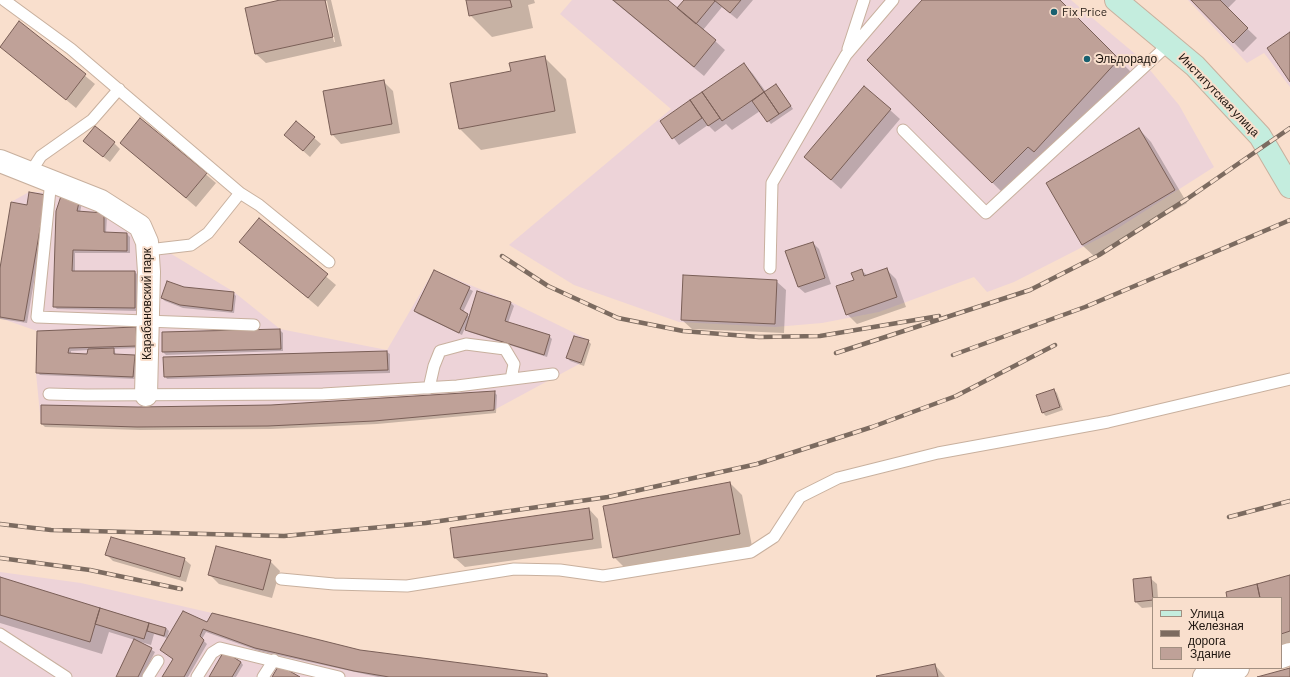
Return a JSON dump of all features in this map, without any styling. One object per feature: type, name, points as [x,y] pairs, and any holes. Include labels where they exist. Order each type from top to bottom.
[{"type":"street","name":"Институтская улица","points":[[1116,0],[1195,66],[1260,136],[1290,187]]},
{"type":"street","name":"Карабановский парк","points":[[0,161],[101,201],[140,226],[147,242],[148,250],[146,395]]},
{"type":"street","points":[[1204,677],[1234,669]]},
{"type":"lane","points":[[4,0],[71,49],[240,192],[259,205],[329,262]]},
{"type":"lane","points":[[846,55],[864,0]]},
{"type":"lane","points":[[770,268],[772,183],[846,55],[893,0]]},
{"type":"lane","points":[[903,130],[986,213],[1169,44]]},
{"type":"lane","points":[[30,173],[41,156],[92,120],[119,89]]},
{"type":"lane","points":[[51,180],[37,316],[254,325]]},
{"type":"lane","points":[[148,250],[191,245],[208,233],[240,192]]},
{"type":"lane","points":[[429,388],[434,366],[440,352],[466,344],[505,349],[514,364],[511,379]]},
{"type":"lane","points":[[48,394],[323,394],[429,388],[553,374]]},
{"type":"lane","points":[[281,580],[334,584],[407,586],[514,569],[560,570],[603,576],[751,552],[774,537],[800,497],[838,478],[938,453],[1108,422],[1290,379]]},
{"type":"lane","points":[[0,634],[66,677]]},
{"type":"lane","points":[[197,677],[212,653],[220,648],[274,660],[333,676]]},
{"type":"lane","points":[[264,677],[274,660]]},
{"type":"lane","points":[[148,677],[158,661]]},
{"type":"shaded area","points":[[572,0],[1071,0],[1140,58],[1179,105],[1214,167],[1112,232],[1014,282],[987,292],[974,277],[879,312],[822,323],[775,327],[679,322],[574,285],[509,245],[671,109],[560,14]]},
{"type":"shaded area","points":[[1188,0],[1290,0],[1290,87],[1264,53],[1247,63]]},
{"type":"shaded area","points":[[29,192],[62,193],[104,213],[234,292],[280,329],[387,350],[434,270],[511,302],[589,340],[581,363],[494,410],[374,421],[268,426],[137,427],[41,424],[36,373],[37,331],[0,318],[0,268],[11,202]]},
{"type":"shaded area","points":[[0,572],[81,583],[212,613],[360,650],[547,674],[547,677],[0,677]]},
{"type":"building","points":[[280,0],[325,0],[333,37],[255,54],[245,8]]},
{"type":"building","points":[[466,0],[510,0],[512,7],[469,16]]},
{"type":"building","points":[[613,0],[668,0],[716,40],[694,67]]},
{"type":"building","points":[[684,0],[715,1],[696,24],[677,8]]},
{"type":"building","points":[[714,0],[741,0],[730,13]]},
{"type":"building","points":[[922,0],[1060,0],[1119,59],[1034,152],[1028,147],[992,183],[867,60]]},
{"type":"building","points":[[1191,0],[1220,0],[1248,28],[1233,43]]},
{"type":"building","points":[[19,21],[86,74],[66,100],[0,47]]},
{"type":"building","points":[[1290,32],[1290,82],[1267,48]]},
{"type":"building","points":[[545,56],[555,111],[459,129],[450,83],[511,71],[509,63]]},
{"type":"building","points":[[744,63],[764,92],[722,121],[702,92]]},
{"type":"building","points":[[384,80],[392,124],[331,135],[323,91]]},
{"type":"building","points":[[776,84],[791,106],[779,114],[764,92]]},
{"type":"building","points":[[864,86],[891,109],[831,180],[804,157]]},
{"type":"building","points":[[702,92],[720,118],[708,126],[690,100]]},
{"type":"building","points":[[764,92],[779,114],[767,122],[752,101]]},
{"type":"building","points":[[690,100],[702,118],[672,139],[660,121]]},
{"type":"building","points":[[140,118],[207,173],[186,198],[120,143]]},
{"type":"building","points":[[296,121],[315,137],[303,151],[284,135]]},
{"type":"building","points":[[95,126],[115,142],[103,157],[83,141]]},
{"type":"building","points":[[1139,128],[1175,190],[1082,245],[1046,183]]},
{"type":"building","points":[[29,192],[46,195],[24,321],[0,317],[0,268],[11,202],[27,205]]},
{"type":"building","points":[[62,193],[80,198],[77,211],[104,213],[104,232],[127,233],[127,251],[73,250],[72,271],[135,271],[135,308],[53,307],[56,211]]},
{"type":"building","points":[[259,218],[328,274],[308,298],[239,242]]},
{"type":"building","points":[[813,242],[825,278],[798,287],[785,251]]},
{"type":"building","points":[[887,268],[897,297],[846,315],[836,286],[854,280],[851,273],[862,269],[864,276]]},
{"type":"building","points":[[434,270],[470,287],[460,309],[468,314],[459,333],[414,311]]},
{"type":"building","points":[[683,275],[777,280],[775,324],[681,320]]},
{"type":"building","points":[[167,281],[184,287],[234,292],[232,311],[180,305],[161,298]]},
{"type":"building","points":[[477,291],[511,302],[505,321],[550,335],[544,355],[465,330]]},
{"type":"building","points":[[136,327],[137,346],[69,348],[68,353],[87,354],[88,349],[114,348],[114,354],[135,355],[133,377],[36,373],[37,331]]},
{"type":"building","points":[[280,329],[281,349],[162,352],[162,332]]},
{"type":"building","points":[[574,336],[589,340],[581,363],[566,358]]},
{"type":"building","points":[[387,351],[388,370],[164,377],[163,357]]},
{"type":"building","points":[[1054,389],[1060,407],[1042,413],[1036,395]]},
{"type":"building","points":[[495,391],[494,410],[374,421],[268,426],[137,427],[41,424],[41,405],[138,407],[271,405]]},
{"type":"building","points":[[730,482],[740,534],[613,558],[603,506]]},
{"type":"building","points":[[589,508],[593,539],[454,558],[450,528]]},
{"type":"building","points":[[111,537],[185,558],[180,577],[105,555]]},
{"type":"building","points":[[216,546],[271,560],[263,590],[208,575]]},
{"type":"building","points":[[1290,575],[1290,631],[1282,634],[1282,597],[1260,597],[1257,584]]},
{"type":"building","points":[[0,577],[100,608],[90,642],[0,615]]},
{"type":"building","points":[[1151,577],[1152,600],[1135,602],[1133,579]]},
{"type":"building","points":[[1257,584],[1260,597],[1227,597],[1226,592]]},
{"type":"building","points":[[100,608],[149,623],[144,639],[95,624]]},
{"type":"building","points":[[183,611],[207,622],[212,613],[360,650],[547,674],[547,677],[389,677],[354,671],[255,648],[203,629],[200,636],[204,640],[184,677],[162,677],[173,659],[160,650]]},
{"type":"building","points":[[149,623],[166,628],[164,636],[147,631]]},
{"type":"building","points":[[134,639],[152,648],[138,677],[116,677]]},
{"type":"building","points":[[224,651],[241,662],[232,677],[209,677]]},
{"type":"building","points":[[935,664],[938,677],[876,676]]},
{"type":"building","points":[[279,665],[300,677],[272,677]]},
{"type":"building","points":[[1290,668],[1290,677],[1257,677]]},
{"type":"railway","points":[[836,353],[1030,290],[1099,255],[1187,199],[1290,128]]},
{"type":"railway","points":[[953,355],[1085,307],[1290,220]]},
{"type":"railway","points":[[502,256],[548,286],[618,318],[683,331],[759,337],[820,336],[939,316]]},
{"type":"railway","points":[[0,524],[51,530],[284,536],[426,523],[608,497],[757,464],[872,427],[956,396],[1055,345]]},
{"type":"railway","points":[[1229,517],[1290,501]]},
{"type":"railway","points":[[0,558],[90,570],[181,589]]},
{"type":"place","name":"Fix Price","points":[[1054,12]]},
{"type":"place","name":"Эльдорадо","points":[[1087,59]]}]
